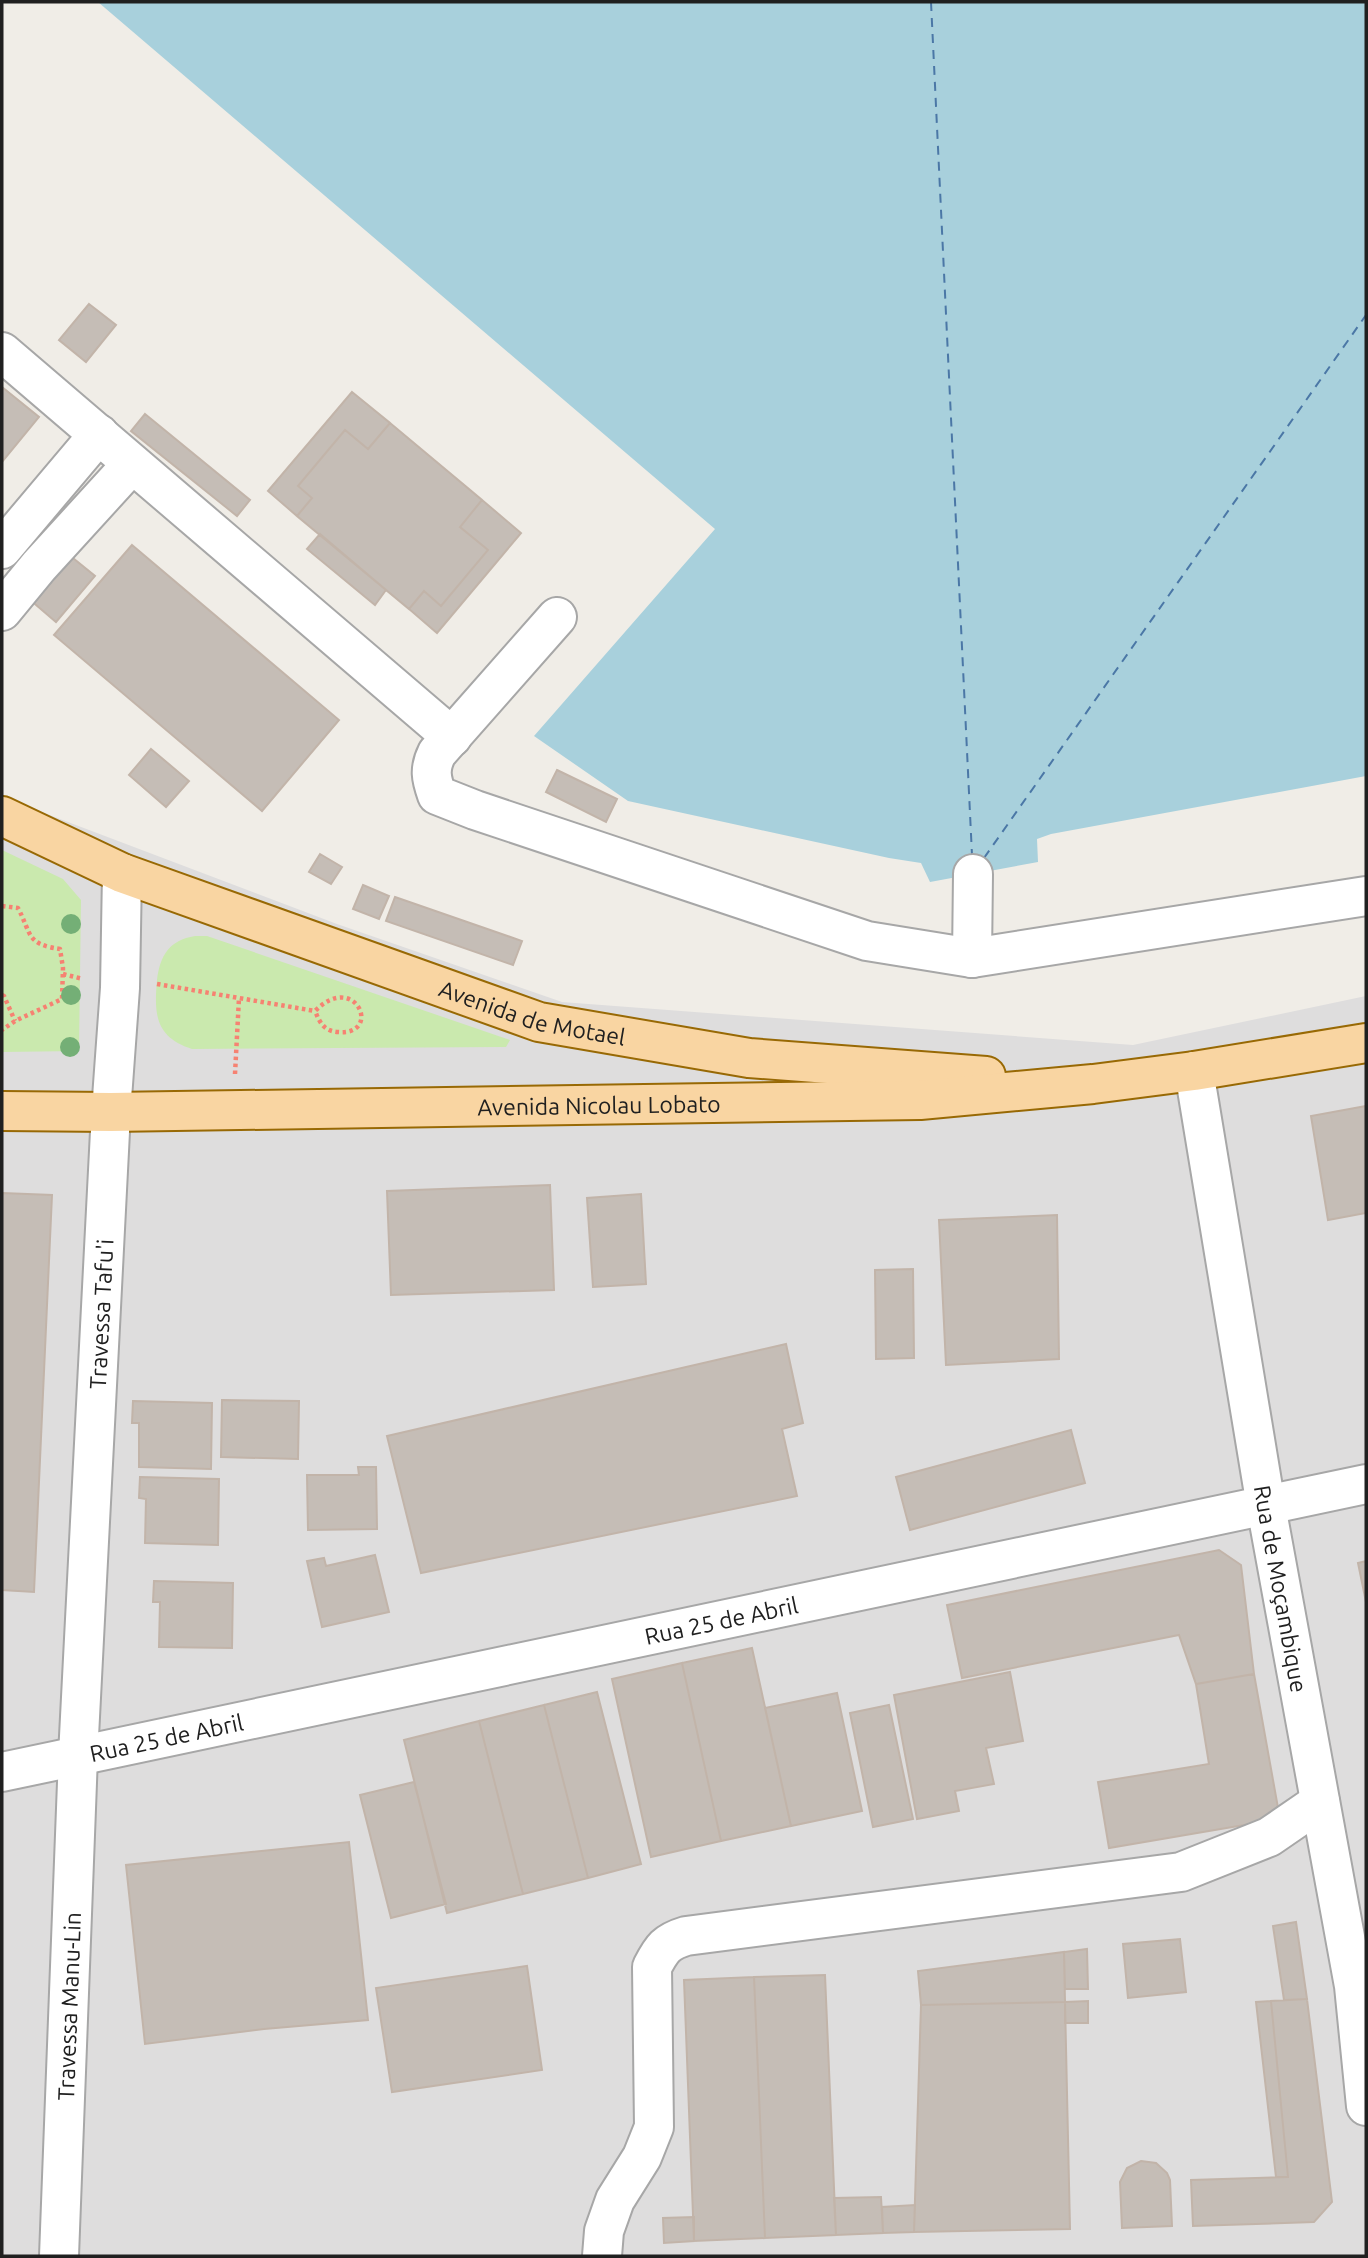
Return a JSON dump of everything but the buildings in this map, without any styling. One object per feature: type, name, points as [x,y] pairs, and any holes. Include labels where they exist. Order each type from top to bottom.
[{"type":"main road","name":"Avenida de Motael","points":[[2,816],[122,873],[539,1022],[749,1058],[1093,1084]]},
{"type":"main road","name":"Avenida Nicolau Lobato","points":[[2,1111],[111,1112],[920,1100],[1194,1072],[1366,1043]]},
{"type":"street","points":[[2,352],[452,737]]},
{"type":"street","points":[[2,549],[99,434]]},
{"type":"street","points":[[2,611],[132,464]]},
{"type":"street","points":[[557,617],[438,753],[430,767],[437,795],[867,941],[972,958],[1366,896]]},
{"type":"street","name":"Travessa Tafu'i","points":[[78,1756],[111,1112],[120,988],[122,873]]},
{"type":"street","points":[[972,958],[973,874]]},
{"type":"street","name":"Rua de Moçambique","points":[[1194,1072],[1266,1506],[1320,1802],[1360,1986],[1366,2106]]},
{"type":"street","name":"Rua 25 de Abril","points":[[2,1772],[1366,1484]]},
{"type":"street","name":"Travessa Manu-Lin","points":[[59,2256],[78,1756]]},
{"type":"street","points":[[602,2256],[604,2231],[615,2200],[642,2157],[654,2127],[652,1967],[659,1953],[670,1941],[686,1936],[1181,1872],[1269,1837],[1320,1802]]},
{"type":"path","points":[[2,906],[18,908],[31,936],[41,946],[60,949],[63,974],[62,999],[2,1030]]},
{"type":"path","points":[[63,974],[120,988],[157,984],[315,1011]]},
{"type":"path","points":[[2,995],[15,1021]]},
{"type":"path","points":[[235,1110],[239,998]]},
{"type":"path","points":[[333,998],[344,998],[355,1003],[362,1011],[362,1018],[359,1026],[351,1031],[339,1032],[328,1030],[321,1024],[315,1011],[333,998]]},
{"type":"shaded area","points":[[2,797],[337,924],[562,1002],[1133,1045],[1366,996],[1366,2256],[2,2256]]},
{"type":"green space","points":[[2,850],[63,879],[81,900],[79,1051],[2,1052]]},
{"type":"green space","points":[[195,936],[207,936],[510,1040],[506,1047],[192,1049],[170,1038],[164,1031],[157,1014],[156,992],[158,971],[167,951],[179,941]]},
{"type":"water","points":[[98,2],[1366,2],[1366,776],[1051,834],[1037,839],[1038,862],[930,882],[921,863],[628,801],[534,736],[715,529]]},
{"type":"ferry route","points":[[931,2],[972,855]]},
{"type":"ferry route","points":[[984,858],[1366,315]]}]
